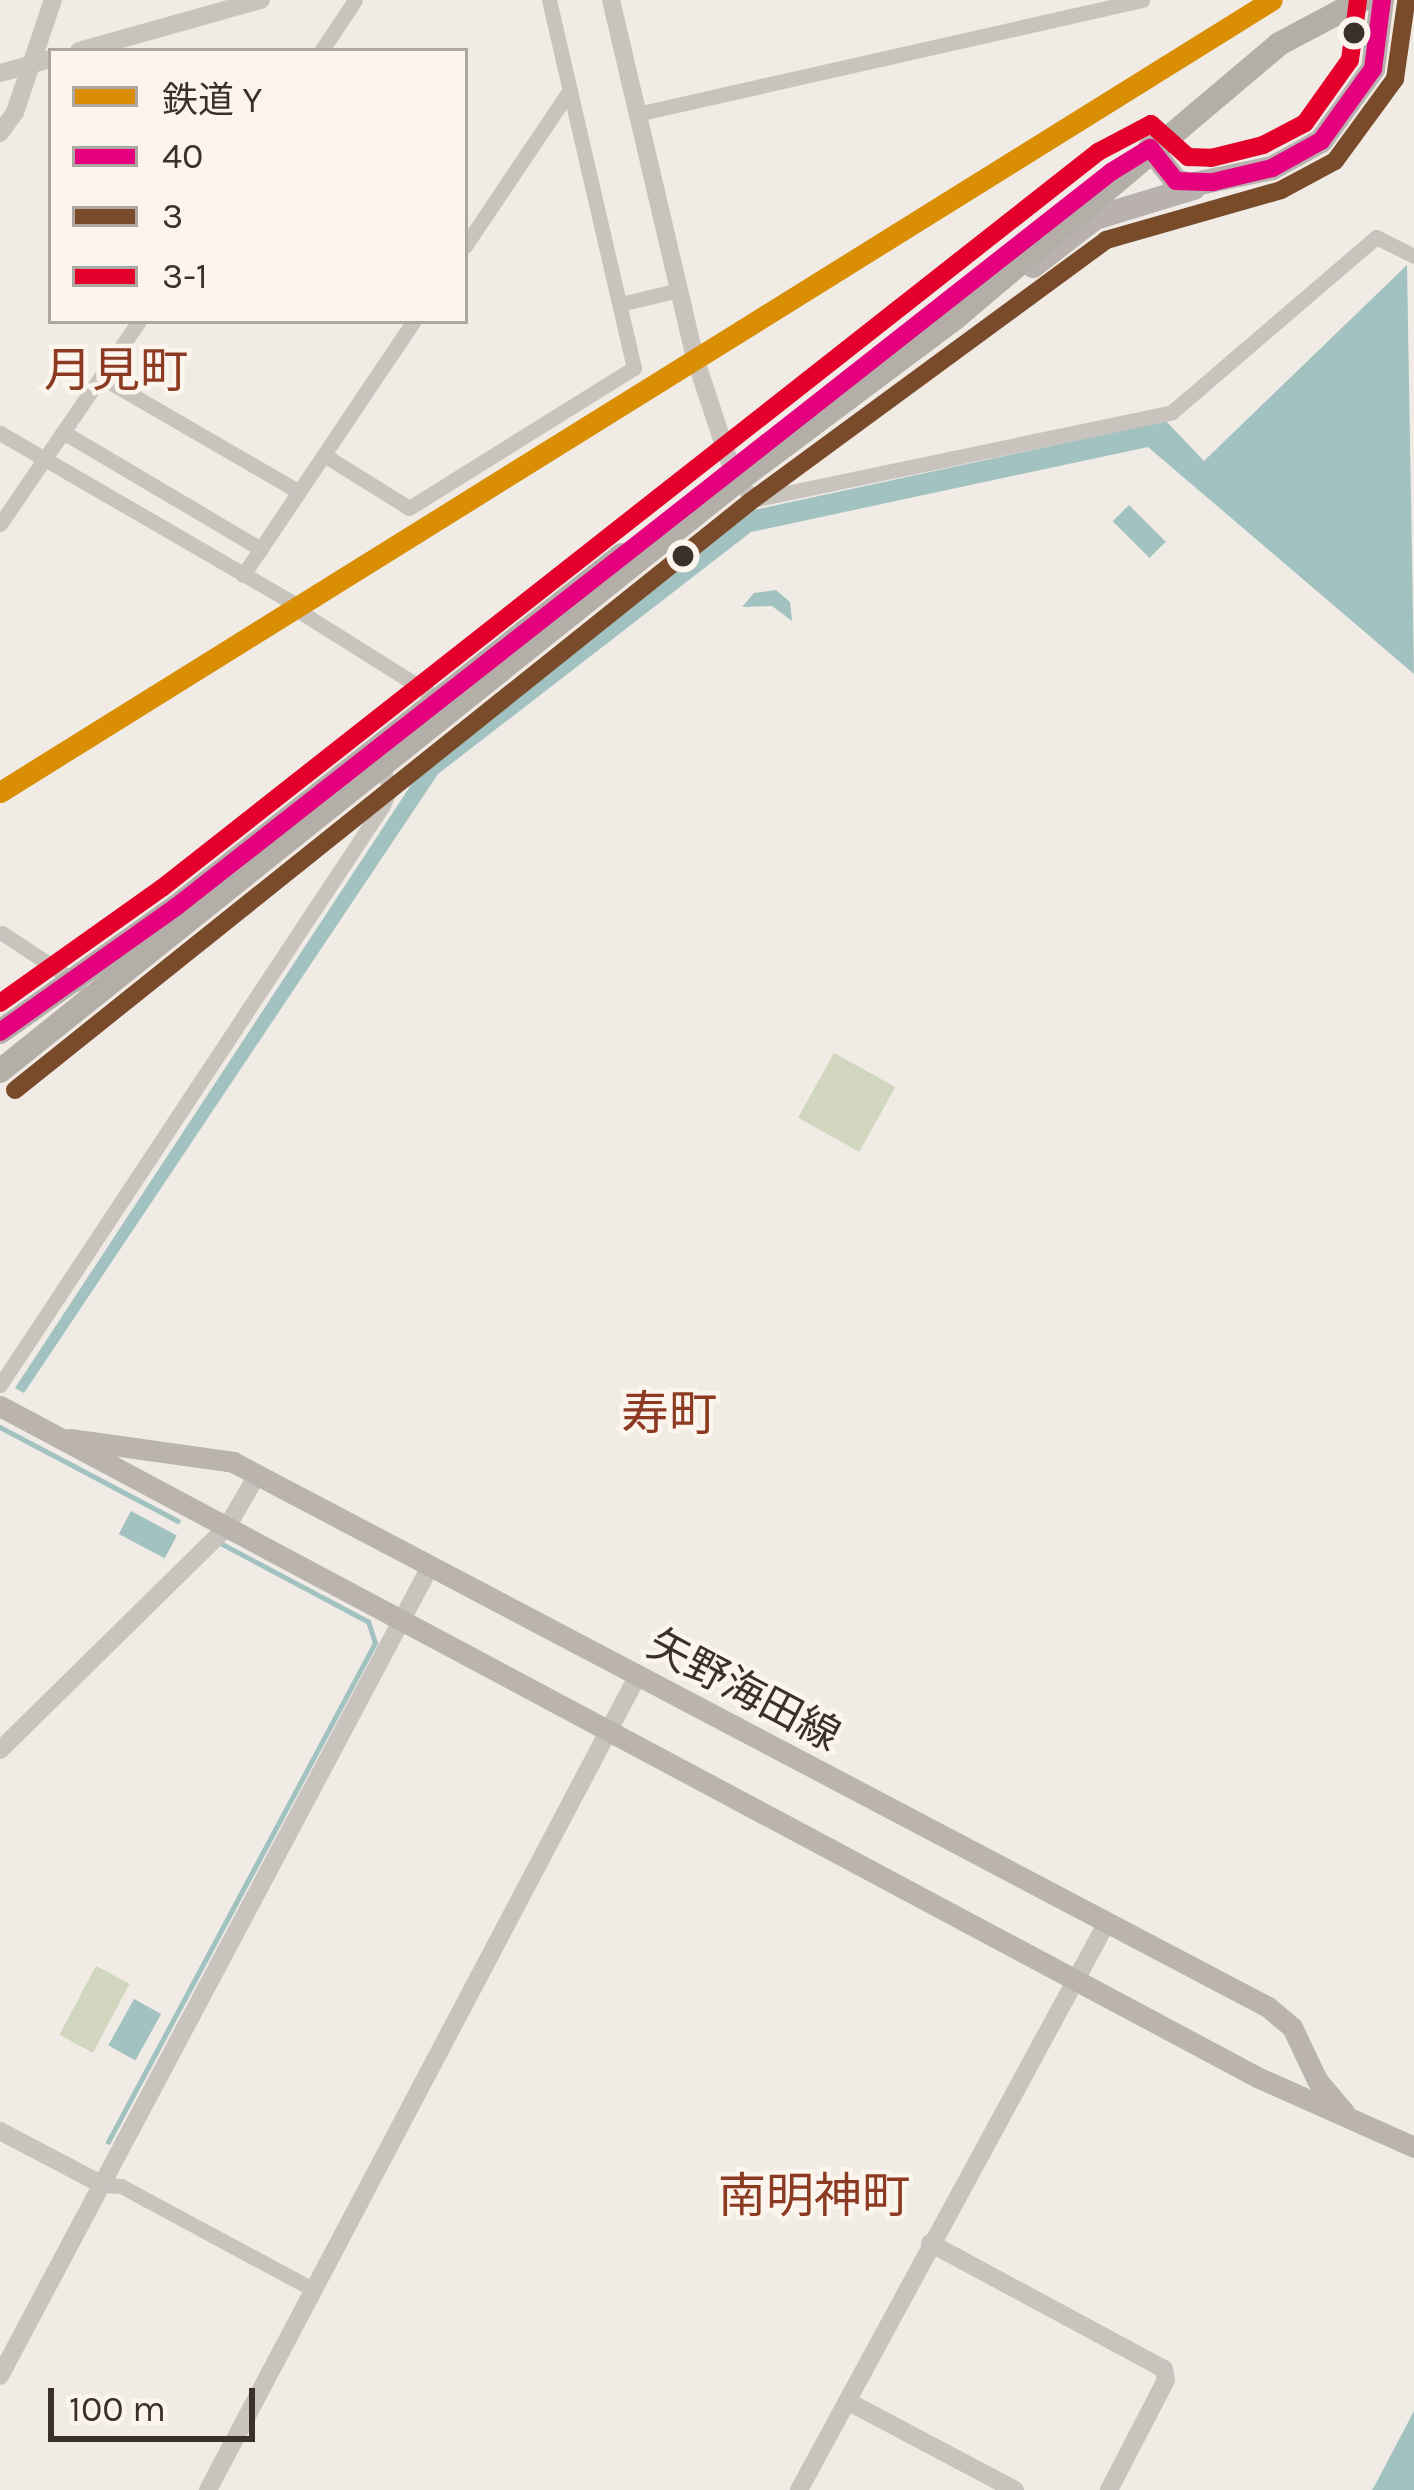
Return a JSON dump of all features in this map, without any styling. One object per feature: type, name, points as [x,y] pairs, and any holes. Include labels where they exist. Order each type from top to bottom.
[{"type":"highway","points":[[0,1071],[82,987],[176,907],[378,758],[1279,44],[1362,0]]},
{"type":"highway","points":[[0,1051],[346,794],[439,699],[731,477],[956,318],[1150,148]]},
{"type":"highway","points":[[0,1032],[82,987]]},
{"type":"main road","points":[[956,318],[1095,218],[1284,162],[1343,119],[1373,69],[1382,0]]},
{"type":"main road","points":[[1150,148],[1176,182],[1213,182]]},
{"type":"main road","name":"矢野海田線","points":[[8,1410],[1078,1978],[1354,2121],[1414,2147]]},
{"type":"main road","name":"矢野海田線","points":[[39,1428],[103,1448],[209,1454],[257,1475],[1105,1926],[1277,2012],[1298,2035],[1323,2090],[1354,2121]]},
{"type":"street","points":[[0,133],[41,62],[36,30],[52,0]]},
{"type":"street","points":[[90,48],[261,0]]},
{"type":"street","points":[[323,48],[355,0]]},
{"type":"street","points":[[324,454],[409,508],[634,368],[549,0]]},
{"type":"street","points":[[610,0],[679,290],[731,477],[757,500],[1172,412],[1376,237],[1414,256]]},
{"type":"street","points":[[637,114],[1083,7],[1142,0]]},
{"type":"street","points":[[0,73],[41,62]]},
{"type":"street","points":[[468,242],[570,90]]},
{"type":"street","points":[[620,304],[679,290]]},
{"type":"street","points":[[0,524],[138,324]]},
{"type":"street","points":[[243,575],[413,324]]},
{"type":"street","points":[[101,377],[299,492]]},
{"type":"street","points":[[63,432],[261,550]]},
{"type":"street","points":[[0,433],[243,575],[439,699]]},
{"type":"street","points":[[0,1384],[372,821],[390,790],[378,758]]},
{"type":"street","points":[[346,794],[363,801],[372,821]]},
{"type":"street","points":[[2,933],[82,987]]},
{"type":"street","points":[[0,1750],[227,1527],[257,1475]]},
{"type":"street","points":[[0,2376],[430,1567]]},
{"type":"street","points":[[208,2490],[637,1677]]},
{"type":"street","points":[[799,2490],[1105,1926]]},
{"type":"street","points":[[0,2131],[103,2185],[121,2186],[314,2290]]},
{"type":"street","points":[[930,2243],[1164,2369],[1166,2380],[1109,2490]]},
{"type":"street","points":[[847,2401],[1016,2490]]},
{"type":"green space","points":[[834,1053],[895,1087],[859,1152],[798,1118]]},
{"type":"green space","points":[[96,1966],[130,1984],[93,2053],[59,2035]]},
{"type":"water","points":[[1407,265],[1414,674],[1148,447],[751,532],[438,774],[24,1393],[15,1388],[430,756],[639,586],[731,515],[1166,421],[1204,461]]},
{"type":"water","points":[[1129,505],[1166,542],[1150,558],[1113,521]]},
{"type":"water","points":[[776,590],[790,602],[792,621],[772,606],[742,607],[754,593]]},
{"type":"water","points":[[131,1511],[177,1535],[165,1558],[119,1534]]},
{"type":"water","points":[[134,1999],[161,2014],[135,2060],[108,2045]]},
{"type":"water","points":[[1414,2411],[1414,2490],[1372,2490],[1374,2487]]},
{"type":"waterway","points":[[0,1427],[178,1521]]},
{"type":"waterway","points":[[108,2142],[375,1643],[368,1622],[221,1544]]},
{"type":"rail line","name":"Y","points":[[0,792],[1272,0]]},
{"type":"transit line","name":"3-1","points":[[0,1003],[162,888],[1098,152],[1151,124],[1188,157],[1211,158],[1263,145],[1305,123],[1350,60],[1358,0]]},
{"type":"transit line","name":"40","points":[[0,1032],[176,907],[1111,172],[1150,148],[1176,181],[1213,182],[1272,168],[1321,141],[1373,69],[1382,0]]},
{"type":"transit line","name":"3","points":[[15,1090],[751,501],[1106,240],[1281,190],[1335,161],[1395,79],[1406,3]]},
{"type":"district","name":"月見町","points":[[116,372]]},
{"type":"district","name":"寿町","points":[[669,1415]]},
{"type":"district","name":"南明神町","points":[[814,2197]]}]
